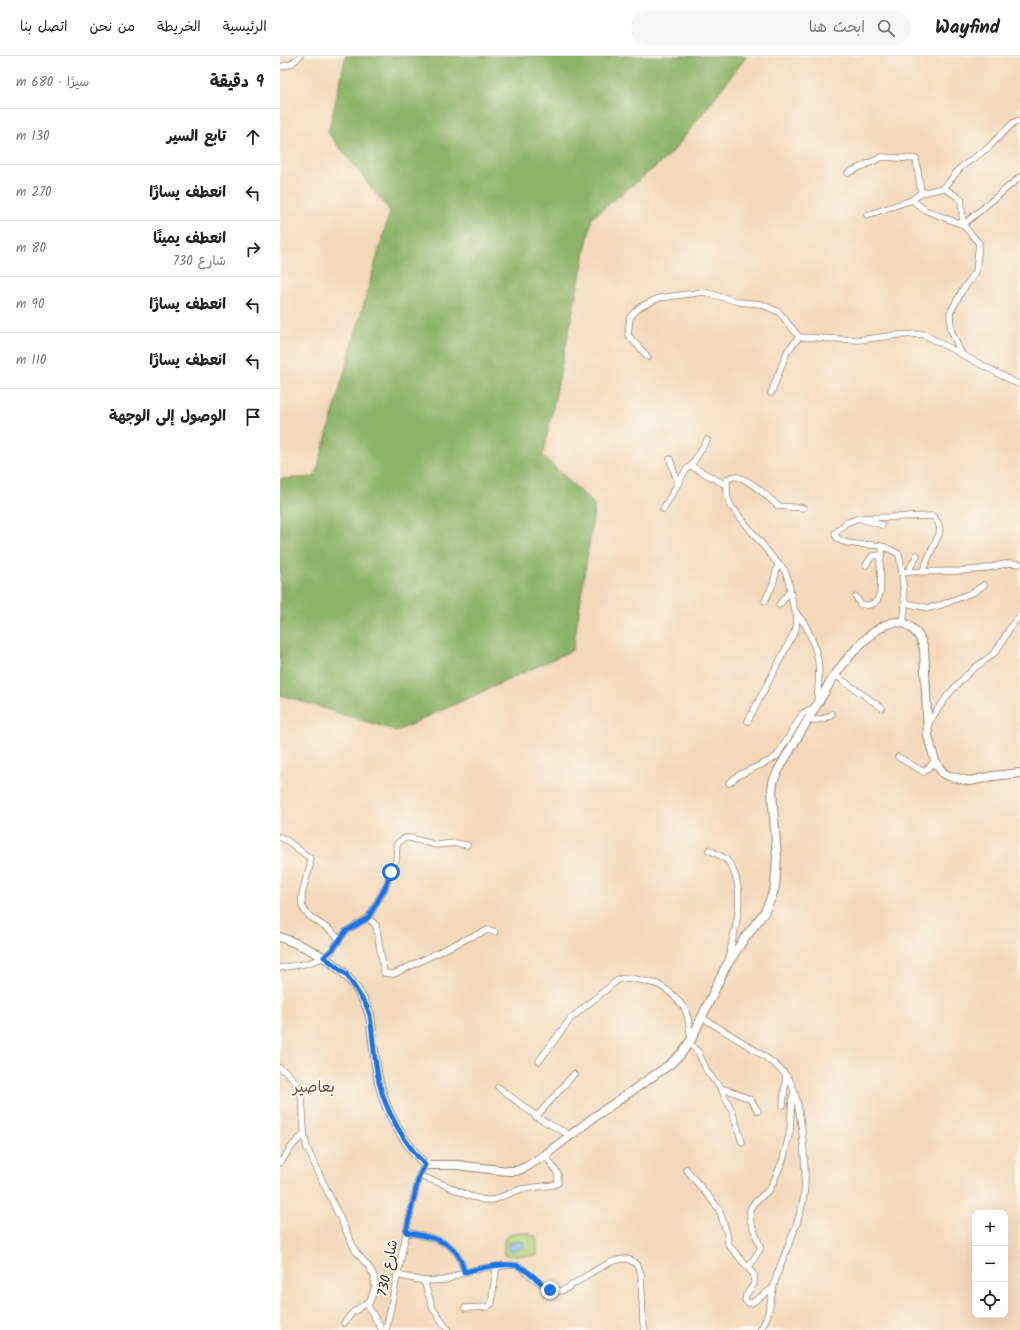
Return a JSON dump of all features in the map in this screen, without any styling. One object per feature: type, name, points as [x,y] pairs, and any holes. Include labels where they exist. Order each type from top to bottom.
[{"type":"street","points":[[280,67],[291,64],[300,56]]},
{"type":"street","points":[[867,215],[912,200],[921,193],[944,188],[961,167],[988,148],[1013,123],[1020,120]]},
{"type":"street","points":[[848,173],[882,157],[916,159],[921,193]]},
{"type":"street","points":[[963,225],[1020,177]]},
{"type":"street","points":[[944,188],[960,199],[963,225]]},
{"type":"street","points":[[912,200],[926,210],[963,225],[979,243],[976,272],[962,291],[950,313],[951,330],[962,354]]},
{"type":"street","points":[[648,357],[628,335],[630,317],[640,307],[659,298],[704,292],[739,302],[760,304],[779,312],[799,337],[858,340],[898,335],[923,334],[1020,385]]},
{"type":"street","points":[[771,394],[786,352],[799,337]]},
{"type":"street","points":[[663,509],[686,470],[691,466],[707,440]]},
{"type":"street","points":[[670,459],[678,484]]},
{"type":"street","points":[[691,466],[726,485]]},
{"type":"street","points":[[803,508],[778,506],[760,489],[736,477],[732,477],[727,480],[727,496],[731,506],[778,564],[783,566],[786,573],[794,608],[807,629],[818,661],[816,707]]},
{"type":"street","points":[[902,622],[905,610],[905,572],[899,554],[884,547],[841,541],[837,538],[835,533],[846,523],[859,518],[933,516],[937,520],[940,527],[939,534],[922,572]]},
{"type":"street","points":[[859,518],[882,525]]},
{"type":"street","points":[[856,597],[860,604],[866,606],[873,604],[878,599],[882,581],[880,564],[881,555],[884,547]]},
{"type":"street","points":[[905,572],[917,554]]},
{"type":"street","points":[[866,565],[872,556],[881,555]]},
{"type":"street","points":[[905,572],[982,569],[1010,563],[1020,564]]},
{"type":"street","points":[[765,601],[773,584],[778,564]]},
{"type":"street","points":[[905,603],[929,608],[974,592],[984,585]]},
{"type":"street","points":[[779,605],[790,591]]},
{"type":"street","points":[[748,721],[796,629],[797,615]]},
{"type":"street","points":[[928,725],[934,714],[958,684],[972,670],[994,653],[1012,625],[1020,616]]},
{"type":"street","points":[[280,937],[324,957],[346,974],[366,1005],[370,1015],[379,1081],[386,1104],[409,1145],[425,1165],[449,1165],[508,1172],[516,1171],[526,1167],[545,1155],[604,1110],[669,1065],[681,1054],[690,1042],[728,964],[764,913],[775,887],[777,856],[772,801],[773,782],[778,769],[835,675],[858,648],[879,628],[888,624],[902,622],[912,628],[922,640],[924,649],[928,736],[935,761],[944,773],[957,779],[970,781],[993,776],[1020,773]]},
{"type":"street","points":[[835,675],[882,708]]},
{"type":"street","points":[[729,783],[739,775],[771,760],[776,756],[803,713],[816,707]]},
{"type":"street","points":[[808,721],[828,718],[832,714]]},
{"type":"street","points":[[898,757],[924,772],[935,761]]},
{"type":"street","points":[[280,837],[310,858],[310,866],[302,895],[302,906],[311,918],[326,927],[340,939]]},
{"type":"street","points":[[280,968],[309,963],[324,957],[333,949],[346,931],[368,918],[385,888],[396,860],[397,844],[400,841],[405,838],[410,838],[436,845],[455,843],[467,845]]},
{"type":"street","points":[[710,850],[731,864],[737,882],[739,896],[738,913],[728,964]]},
{"type":"street","points":[[368,918],[376,926],[384,973],[388,974],[394,974],[488,930],[495,932]]},
{"type":"street","points":[[539,1061],[572,1018],[619,979],[635,979],[657,984],[674,996],[685,1009],[688,1018],[690,1042],[698,1052],[708,1073],[721,1088],[732,1111],[742,1142]]},
{"type":"street","points":[[703,1018],[774,1064],[786,1076],[795,1092],[798,1105],[802,1134],[805,1190],[800,1214],[773,1288],[766,1320],[760,1330]]},
{"type":"street","points":[[280,1068],[289,1074],[295,1081],[302,1096],[303,1135],[307,1148],[356,1252],[369,1266],[374,1276],[375,1287],[369,1301],[368,1308],[382,1330]]},
{"type":"street","points":[[536,1116],[574,1074]]},
{"type":"street","points":[[783,1105],[786,1076]]},
{"type":"street","points":[[498,1087],[536,1116],[570,1135]]},
{"type":"street","points":[[721,1088],[751,1100],[758,1111]]},
{"type":"street","points":[[748,1267],[760,1249],[750,1220],[750,1209],[751,1206],[770,1189],[783,1160],[790,1131],[792,1099],[795,1092]]},
{"type":"street","points":[[280,1163],[292,1146],[303,1135]]},
{"type":"street","points":[[419,1176],[476,1198],[493,1200],[521,1189],[558,1183],[558,1174],[545,1155]]},
{"type":"street","name":"شارع 730","points":[[386,1330],[419,1176],[425,1165]]},
{"type":"street","points":[[686,1169],[719,1209],[727,1234],[728,1244],[754,1275],[754,1284],[745,1298],[748,1303],[752,1303],[773,1288]]},
{"type":"street","points":[[406,1232],[436,1240],[446,1245],[458,1255],[464,1272]]},
{"type":"street","points":[[397,1275],[424,1281],[446,1280],[464,1272],[511,1265],[519,1266],[550,1290],[559,1292],[605,1266],[626,1259],[632,1261],[641,1273],[643,1322],[645,1330]]},
{"type":"street","points":[[465,1308],[487,1307],[492,1303],[497,1266]]},
{"type":"street","points":[[424,1281],[433,1309],[448,1330]]},
{"type":"street","points":[[344,1323],[352,1313],[369,1301]]},
{"type":"green space","points":[[346,56],[747,56],[671,154],[592,218],[543,456],[595,505],[573,650],[397,731],[280,695],[280,479],[315,477],[390,211],[328,133]]},
{"type":"green space","points":[[512,1233],[530,1233],[530,1236],[537,1236],[537,1256],[504,1255],[504,1239]]},
{"type":"water","points":[[523,1241],[524,1248],[510,1251],[509,1243]]},
{"type":"district","name":"بعاصير","points":[[314,1086]]},
{"type":"route","points":[[391,872],[385,888],[368,918],[346,931],[333,949],[324,957],[346,974],[366,1005],[370,1015],[379,1081],[386,1104],[409,1145],[425,1165],[419,1176],[406,1232],[425,1236],[446,1245],[458,1255],[464,1272],[511,1265],[519,1266],[550,1290]]}]
